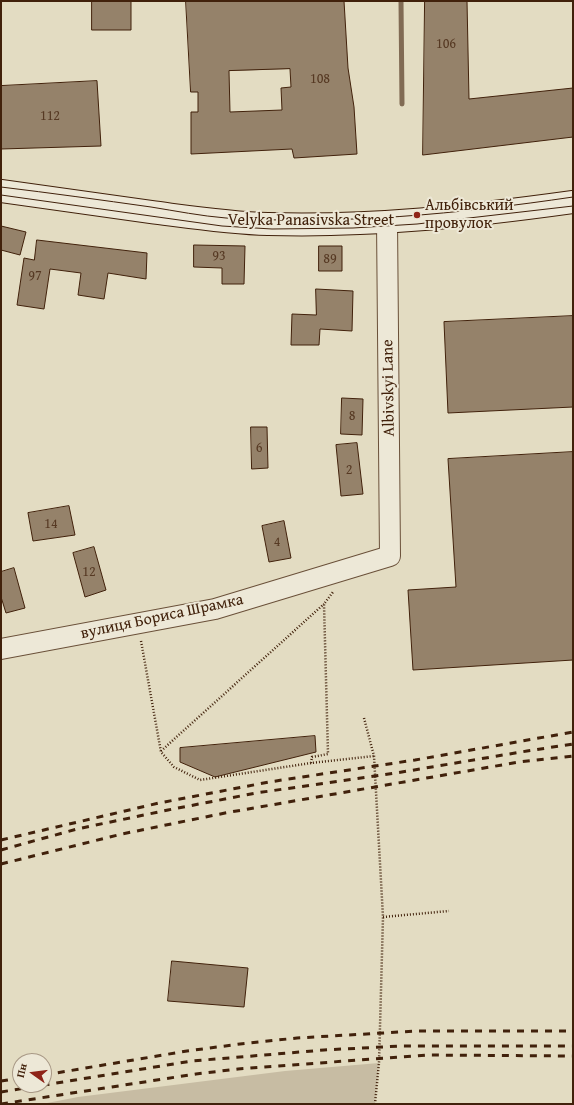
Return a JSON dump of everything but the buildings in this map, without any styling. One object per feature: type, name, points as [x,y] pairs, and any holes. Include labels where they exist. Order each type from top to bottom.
[{"type":"street","name":"Velyka Panasivska Street","points":[[1,191],[221,221],[268,224],[354,223],[424,219],[573,202]]},
{"type":"street","name":"Albivskyi Lane","points":[[387,221],[390,556]]},
{"type":"street","name":"вулиця Бориса Шрамка","points":[[1,649],[214,609],[390,556]]},
{"type":"path","points":[[161,752],[324,604],[334,592]]},
{"type":"path","points":[[311,763],[312,757],[328,754],[324,604]]},
{"type":"path","points":[[138,624],[161,752],[174,767],[200,780],[311,763],[374,756]]},
{"type":"path","points":[[364,718],[374,756],[382,917],[379,1063],[375,1104]]},
{"type":"path","points":[[382,917],[449,911]]},
{"type":"shaded area","points":[[379,1063],[375,1104],[42,1104],[78,1097],[285,1071]]},
{"type":"waterway","points":[[401,1],[402,104]]},
{"type":"tram line","points":[[1,187],[207,216],[269,220],[356,219],[443,213],[573,197]]},
{"type":"tram line","points":[[1,195],[222,226],[272,229],[353,228],[417,224],[573,206]]},
{"type":"railway","points":[[1,840],[159,803],[269,782],[415,760],[573,732]]},
{"type":"railway","points":[[1,850],[77,829],[256,793],[396,773],[573,744]]},
{"type":"railway","points":[[1,864],[122,834],[225,813],[519,762],[573,756]]},
{"type":"railway","points":[[52,1074],[187,1051],[297,1038],[417,1031],[573,1031]]},
{"type":"railway","points":[[1,1092],[192,1061],[324,1050],[401,1046],[573,1046]]},
{"type":"railway","points":[[1,1104],[238,1069],[427,1055],[573,1056]]},
{"type":"railway","points":[[1,1081],[12,1079]]},
{"type":"place","name":"Альбівський провулок","points":[[417,215]]}]
